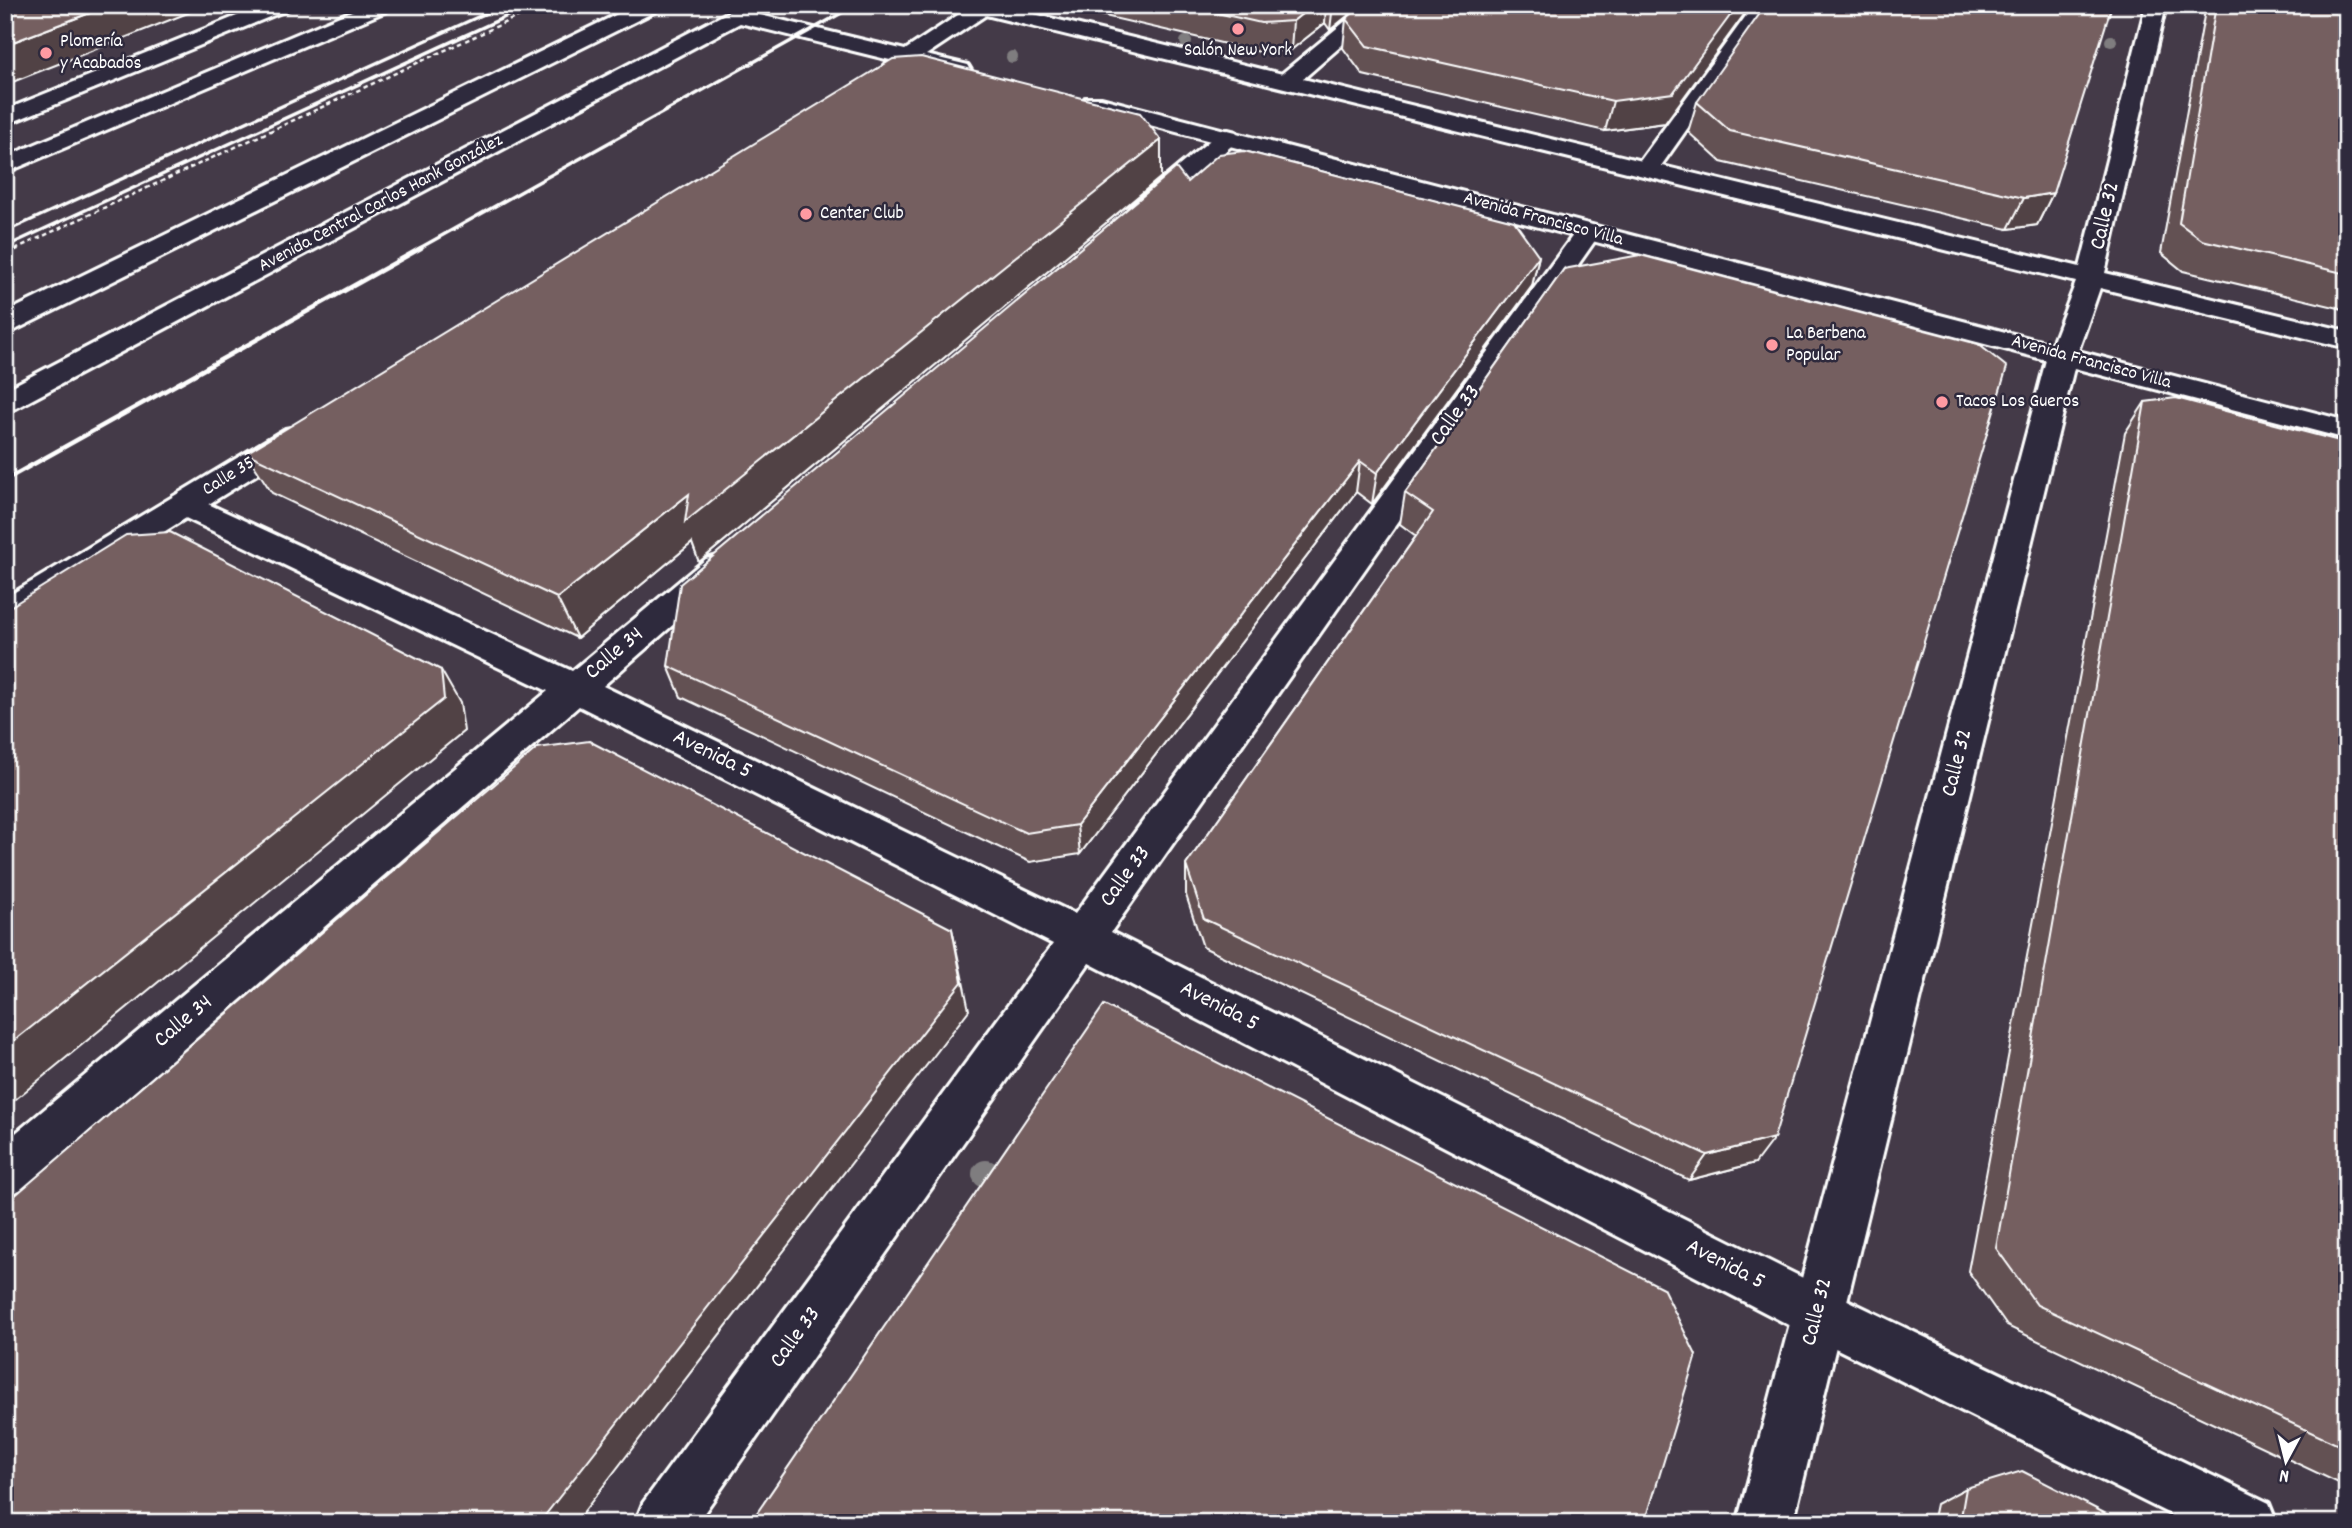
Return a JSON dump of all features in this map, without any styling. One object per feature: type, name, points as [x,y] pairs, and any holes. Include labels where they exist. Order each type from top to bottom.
[{"type":"main road","points":[[5,118],[282,5]]},
{"type":"main road","points":[[5,166],[384,5]]},
{"type":"main road","points":[[5,324],[653,5]]},
{"type":"main road","points":[[1287,81],[1378,5]]},
{"type":"main road","points":[[1647,168],[1764,5]]},
{"type":"main road","name":"Calle 32","points":[[1765,1523],[2062,356],[2091,277],[2156,5]]},
{"type":"main road","points":[[874,80],[984,7],[2347,340]]},
{"type":"main road","points":[[747,11],[989,78]]},
{"type":"main road","name":"Avenida Central Carlos Hank González","points":[[5,402],[747,11]]},
{"type":"main road","name":"Avenida Francisco Villa","points":[[1068,97],[2347,430]]},
{"type":"main road","points":[[1121,228],[1227,137]]},
{"type":"main road","name":"Calle 33","points":[[663,1523],[1588,232]]},
{"type":"main road","name":"Calle 35","points":[[5,614],[315,424]]},
{"type":"main road","name":"Avenida 5","points":[[184,505],[575,688],[1083,938],[1817,1312],[2249,1523]]},
{"type":"main road","name":"Calle 34","points":[[5,1173],[746,543]]},
{"type":"path","points":[[5,254],[529,11]]},
{"type":"building","points":[[5,5],[111,5],[5,45]]},
{"type":"building","points":[[1182,5],[1313,5],[1293,21],[1261,23]]},
{"type":"building","points":[[1362,5],[1738,5],[1673,93],[1613,101],[1367,46],[1346,19]]},
{"type":"building","points":[[1766,5],[2112,5],[2053,193],[2024,198],[1730,131],[1697,102]]},
{"type":"building","points":[[2216,5],[2347,5],[2347,274],[2202,240],[2179,223]]},
{"type":"building","points":[[921,57],[1140,113],[1161,140],[685,522],[689,494],[557,598],[246,453],[893,59]]},
{"type":"building","points":[[1244,151],[1514,221],[1539,256],[1377,473],[1360,461],[1077,825],[1026,833],[668,666],[680,584],[1176,168],[1187,182],[1219,154]]},
{"type":"building","points":[[1640,255],[1978,344],[2007,367],[1774,1138],[1707,1155],[1204,919],[1186,865],[1433,512],[1405,493],[1564,269]]},
{"type":"building","points":[[2176,398],[2347,443],[2347,1449],[2037,1305],[1996,1248],[2145,402]]},
{"type":"building","points":[[170,532],[441,670],[444,699],[5,1048],[5,610],[126,535]]},
{"type":"building","points":[[589,741],[952,929],[962,982],[539,1523],[5,1523],[5,1204],[537,748]]},
{"type":"building","points":[[1104,1005],[1663,1288],[1696,1355],[1645,1523],[750,1523]]},
{"type":"building","points":[[2022,1471],[2124,1523],[1960,1523],[1966,1488]]},
{"type":"railway","points":[[5,232],[504,5]]},
{"type":"railway","points":[[5,247],[531,5]]},
{"type":"railway","points":[[418,249],[856,5]]},
{"type":"railway","points":[[5,480],[421,248]]},
{"type":"place","name":"Salón New York","points":[[1238,29]]},
{"type":"place","name":"Plomería y Acabados","points":[[46,53]]},
{"type":"place","name":"Center Club","points":[[806,214]]},
{"type":"place","name":"La Berbena Popular","points":[[1772,345]]},
{"type":"place","name":"Tacos Los Gueros","points":[[1942,402]]}]
